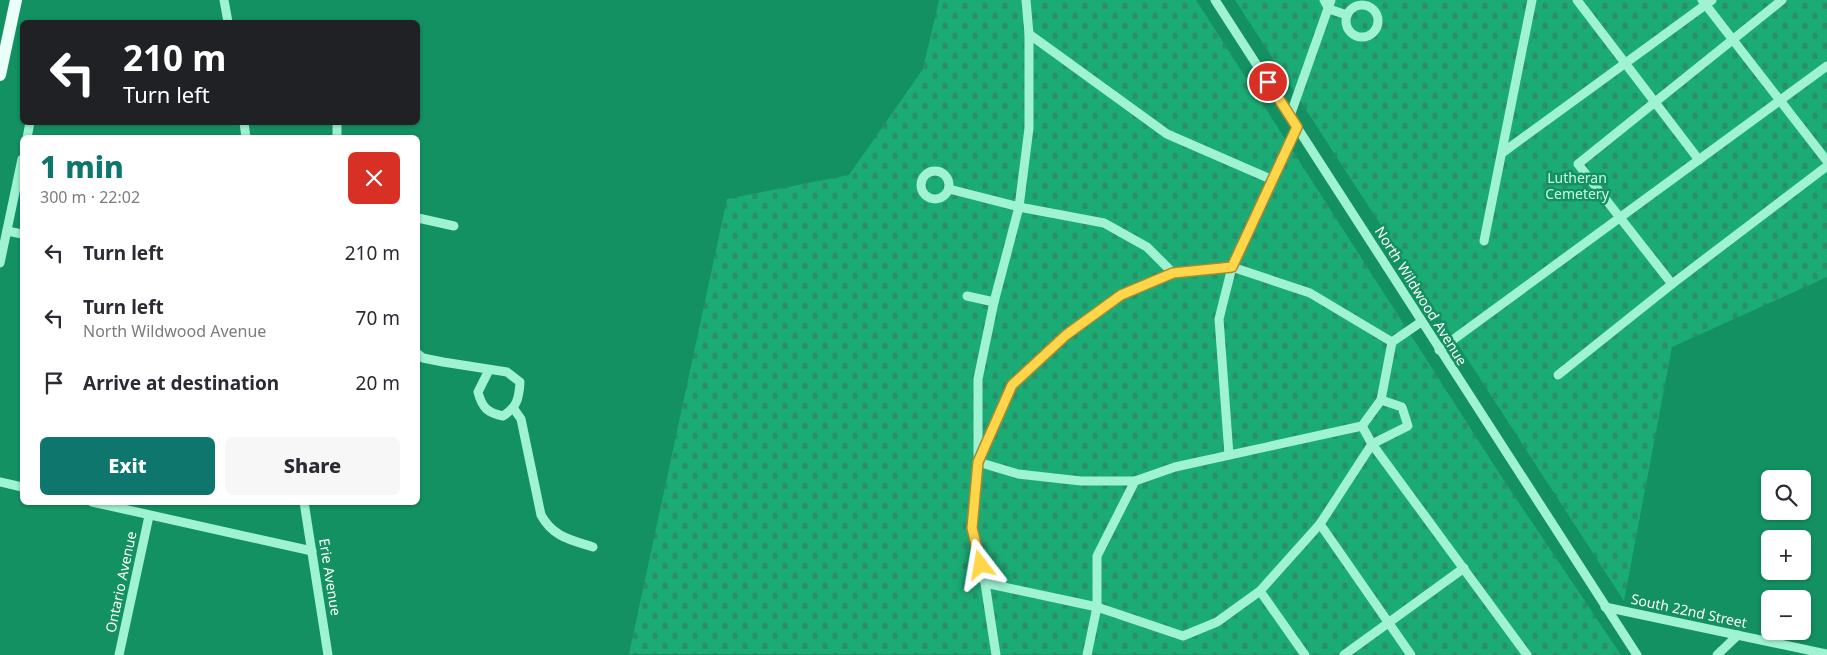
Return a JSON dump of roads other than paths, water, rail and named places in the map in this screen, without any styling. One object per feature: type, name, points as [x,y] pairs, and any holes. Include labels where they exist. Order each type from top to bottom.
[{"type":"main road","points":[[0,75],[2,55],[16,0]]},
{"type":"street","points":[[224,0],[228,20]]},
{"type":"street","points":[[996,655],[985,583],[972,528],[978,462],[978,379],[994,302],[1019,207],[1029,128],[1030,34],[1026,0]]},
{"type":"street","name":"North Wildwood Avenue","points":[[1215,0],[1637,655]]},
{"type":"street","points":[[1324,0],[1347,15]]},
{"type":"street","points":[[1484,242],[1532,0]]},
{"type":"street","points":[[1577,0],[1699,160]]},
{"type":"street","points":[[1672,284],[1578,164],[1782,0]]},
{"type":"street","points":[[1502,153],[1706,2],[1827,161]]},
{"type":"street","points":[[1290,116],[1330,5]]},
{"type":"street","points":[[1030,34],[1167,134],[1273,180]]},
{"type":"street","points":[[1439,350],[1827,66]]},
{"type":"street","points":[[1229,455],[1218,319],[1232,267],[1297,127]]},
{"type":"street","points":[[1558,375],[1672,284],[1827,166]]},
{"type":"street","points":[[0,263],[20,169]]},
{"type":"street","points":[[948,188],[1019,207],[1104,223],[1148,247],[1173,273]]},
{"type":"street","points":[[420,218],[454,226]]},
{"type":"street","points":[[7,231],[20,234]]},
{"type":"street","points":[[978,462],[1012,385],[1066,335],[1121,295],[1173,273],[1232,267],[1310,293],[1392,342]]},
{"type":"street","points":[[967,296],[994,302]]},
{"type":"street","points":[[978,462],[1018,474],[1081,481],[1135,481],[1174,466],[1362,426],[1381,400],[1392,342],[1421,322]]},
{"type":"street","points":[[420,356],[423,358],[507,372],[520,382],[519,394],[514,409],[503,416],[490,414],[481,404],[478,392],[488,370]]},
{"type":"street","points":[[985,583],[1097,607],[1183,636],[1217,622],[1260,591],[1320,524],[1372,444],[1408,426],[1402,407],[1381,400]]},
{"type":"street","points":[[514,409],[522,419],[541,515],[548,528],[562,536],[593,547]]},
{"type":"street","points":[[1362,426],[1372,444],[1527,655]]},
{"type":"street","points":[[1087,655],[1097,607],[1097,556],[1135,481]]},
{"type":"street","points":[[0,482],[20,487]]},
{"type":"street","points":[[104,505],[312,551]]},
{"type":"street","name":"Erie Avenue","points":[[304,505],[328,655]]},
{"type":"street","name":"Ontario Avenue","points":[[119,655],[149,516]]},
{"type":"street","points":[[1320,524],[1411,655]]},
{"type":"street","points":[[1344,655],[1464,568]]},
{"type":"street","points":[[1260,591],[1304,655]]},
{"type":"street","name":"South 22nd Street","points":[[1605,607],[1827,654]]},
{"type":"street","points":[[1717,655],[1738,635]]},
{"type":"park label","name":"Lutheran Cemetery","points":[[1577,186]]}]
